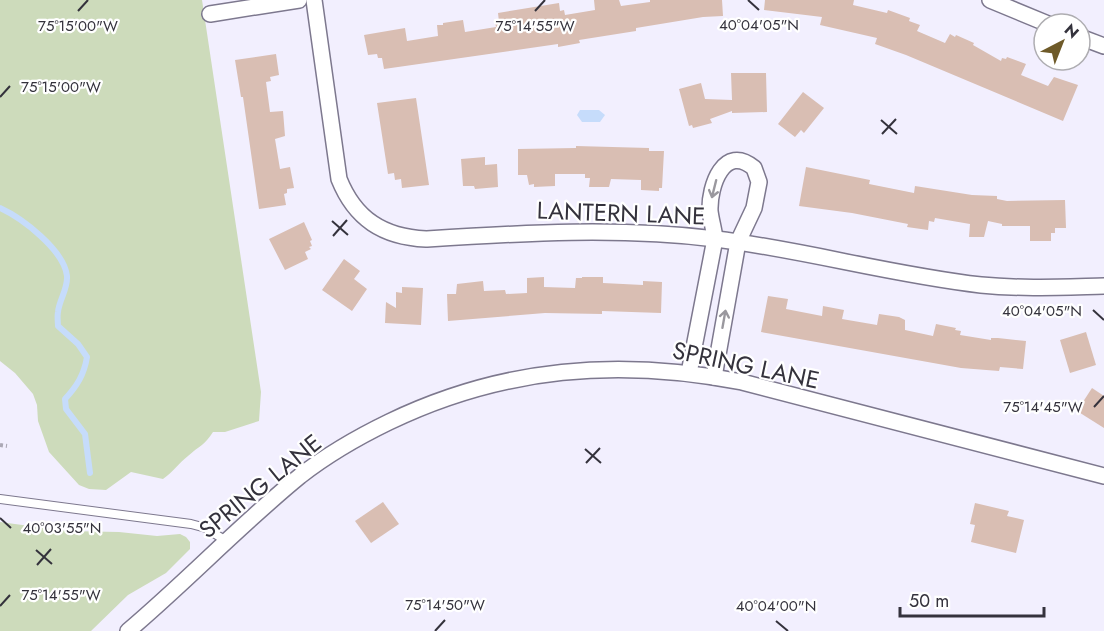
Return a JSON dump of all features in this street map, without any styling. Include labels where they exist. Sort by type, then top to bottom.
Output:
[{"type":"street","points":[[210,14],[299,0]]},
{"type":"street","name":"LANTERN LANE","points":[[314,0],[339,179],[345,193],[364,217],[392,234],[426,239],[577,231],[623,232],[738,242],[984,285],[1104,286]]},
{"type":"street","points":[[990,0],[1032,17]]},
{"type":"street","points":[[689,373],[715,239],[710,212],[711,199],[717,176],[724,166],[741,161],[754,168],[759,182],[754,208],[738,242],[714,377]]},
{"type":"street","name":"SPRING LANE","points":[[128,631],[301,475],[374,429],[435,402],[496,383],[570,371],[644,369],[689,373],[742,382],[1104,476]]},
{"type":"lane","points":[[0,499],[191,524],[206,528],[226,541]]},
{"type":"path","points":[[0,445],[7,446]]},
{"type":"green space","points":[[0,0],[202,0],[261,392],[259,421],[225,432],[213,432],[204,443],[163,479],[131,472],[106,490],[89,489],[79,485],[49,452],[38,421],[37,405],[33,394],[15,373],[0,361]]},
{"type":"green space","points":[[0,522],[67,531],[119,532],[157,536],[180,534],[190,542],[190,549],[166,573],[128,595],[91,631],[0,631]]},
{"type":"water","points":[[580,110],[599,110],[605,115],[600,122],[582,122],[577,115]]},
{"type":"building","points":[[594,0],[619,0],[621,6],[650,2],[650,0],[722,0],[723,16],[636,28],[636,31],[579,40],[580,43],[558,47],[558,44],[384,69],[382,58],[378,58],[377,54],[368,55],[364,35],[405,28],[407,41],[438,36],[437,25],[443,25],[443,23],[463,20],[465,32],[496,27],[495,22],[499,22],[498,13],[559,3],[560,11],[564,10],[565,15],[595,10]]},
{"type":"building","points":[[765,0],[854,0],[853,5],[887,13],[888,10],[910,18],[909,21],[920,25],[917,31],[945,43],[950,34],[955,37],[956,35],[974,43],[973,45],[1001,61],[1002,58],[1007,57],[1026,64],[1021,75],[1048,86],[1054,77],[1078,85],[1063,121],[875,44],[877,38],[820,25],[822,17],[764,10]]},
{"type":"building","points":[[276,54],[279,75],[270,77],[271,81],[266,82],[270,112],[283,111],[285,136],[275,139],[280,169],[290,167],[294,188],[287,189],[287,193],[284,194],[286,205],[259,209],[243,97],[241,97],[235,60]]},
{"type":"building","points":[[731,73],[766,73],[767,112],[732,113],[732,111],[710,119],[712,123],[693,128],[692,125],[689,126],[679,89],[701,83],[705,99],[732,100]]},
{"type":"building","points":[[803,92],[824,108],[804,133],[801,130],[795,137],[778,124]]},
{"type":"building","points":[[416,98],[429,185],[402,188],[401,179],[395,180],[394,173],[388,174],[377,103]]},
{"type":"building","points":[[576,146],[649,148],[649,151],[664,151],[662,188],[659,188],[659,191],[641,190],[641,180],[611,179],[609,187],[589,187],[590,178],[585,178],[585,174],[555,174],[555,186],[534,187],[534,184],[529,185],[527,175],[518,175],[518,149],[576,148]]},
{"type":"building","points":[[485,157],[485,165],[497,164],[498,187],[475,189],[474,186],[463,186],[461,159]]},
{"type":"building","points":[[806,167],[870,180],[869,184],[914,193],[915,186],[972,195],[997,196],[997,199],[1007,201],[1065,200],[1066,228],[1055,228],[1055,233],[1051,233],[1051,241],[1030,241],[1030,226],[1002,226],[1002,224],[988,221],[984,237],[969,237],[970,224],[935,218],[934,222],[929,221],[928,230],[852,213],[799,206]]},
{"type":"building","points":[[304,222],[312,240],[310,241],[312,246],[309,247],[311,249],[305,252],[308,259],[285,270],[269,239]]},
{"type":"building","points":[[344,259],[360,271],[354,279],[367,289],[352,311],[322,290]]},
{"type":"building","points":[[544,277],[544,287],[575,288],[576,278],[582,277],[603,277],[603,283],[643,285],[643,281],[662,282],[661,313],[602,311],[602,314],[545,313],[448,321],[447,294],[456,294],[457,284],[483,281],[484,291],[505,290],[506,294],[527,293],[527,278]]},
{"type":"building","points":[[402,287],[423,288],[421,325],[385,323],[386,302],[396,308],[396,292],[402,293]]},
{"type":"building","points":[[768,296],[788,299],[786,309],[822,316],[823,306],[844,310],[842,319],[877,325],[879,314],[899,317],[905,320],[905,330],[933,336],[936,324],[956,328],[955,330],[961,331],[960,335],[991,340],[991,338],[998,338],[1026,341],[1023,369],[1000,367],[999,371],[961,368],[761,332]]},
{"type":"building","points":[[1086,332],[1096,365],[1070,373],[1060,340]]},
{"type":"building","points":[[1092,388],[1104,396],[1104,428],[1077,411]]},
{"type":"building","points":[[383,502],[399,524],[371,543],[355,521]]},
{"type":"building","points":[[975,503],[1009,511],[1007,516],[1024,520],[1016,553],[971,542],[975,525],[970,524]]},
{"type":"waterway","points":[[0,208],[41,236],[64,266],[67,281],[59,308],[58,326],[78,344],[87,357],[79,380],[65,399],[66,409],[85,434],[90,473]]}]
